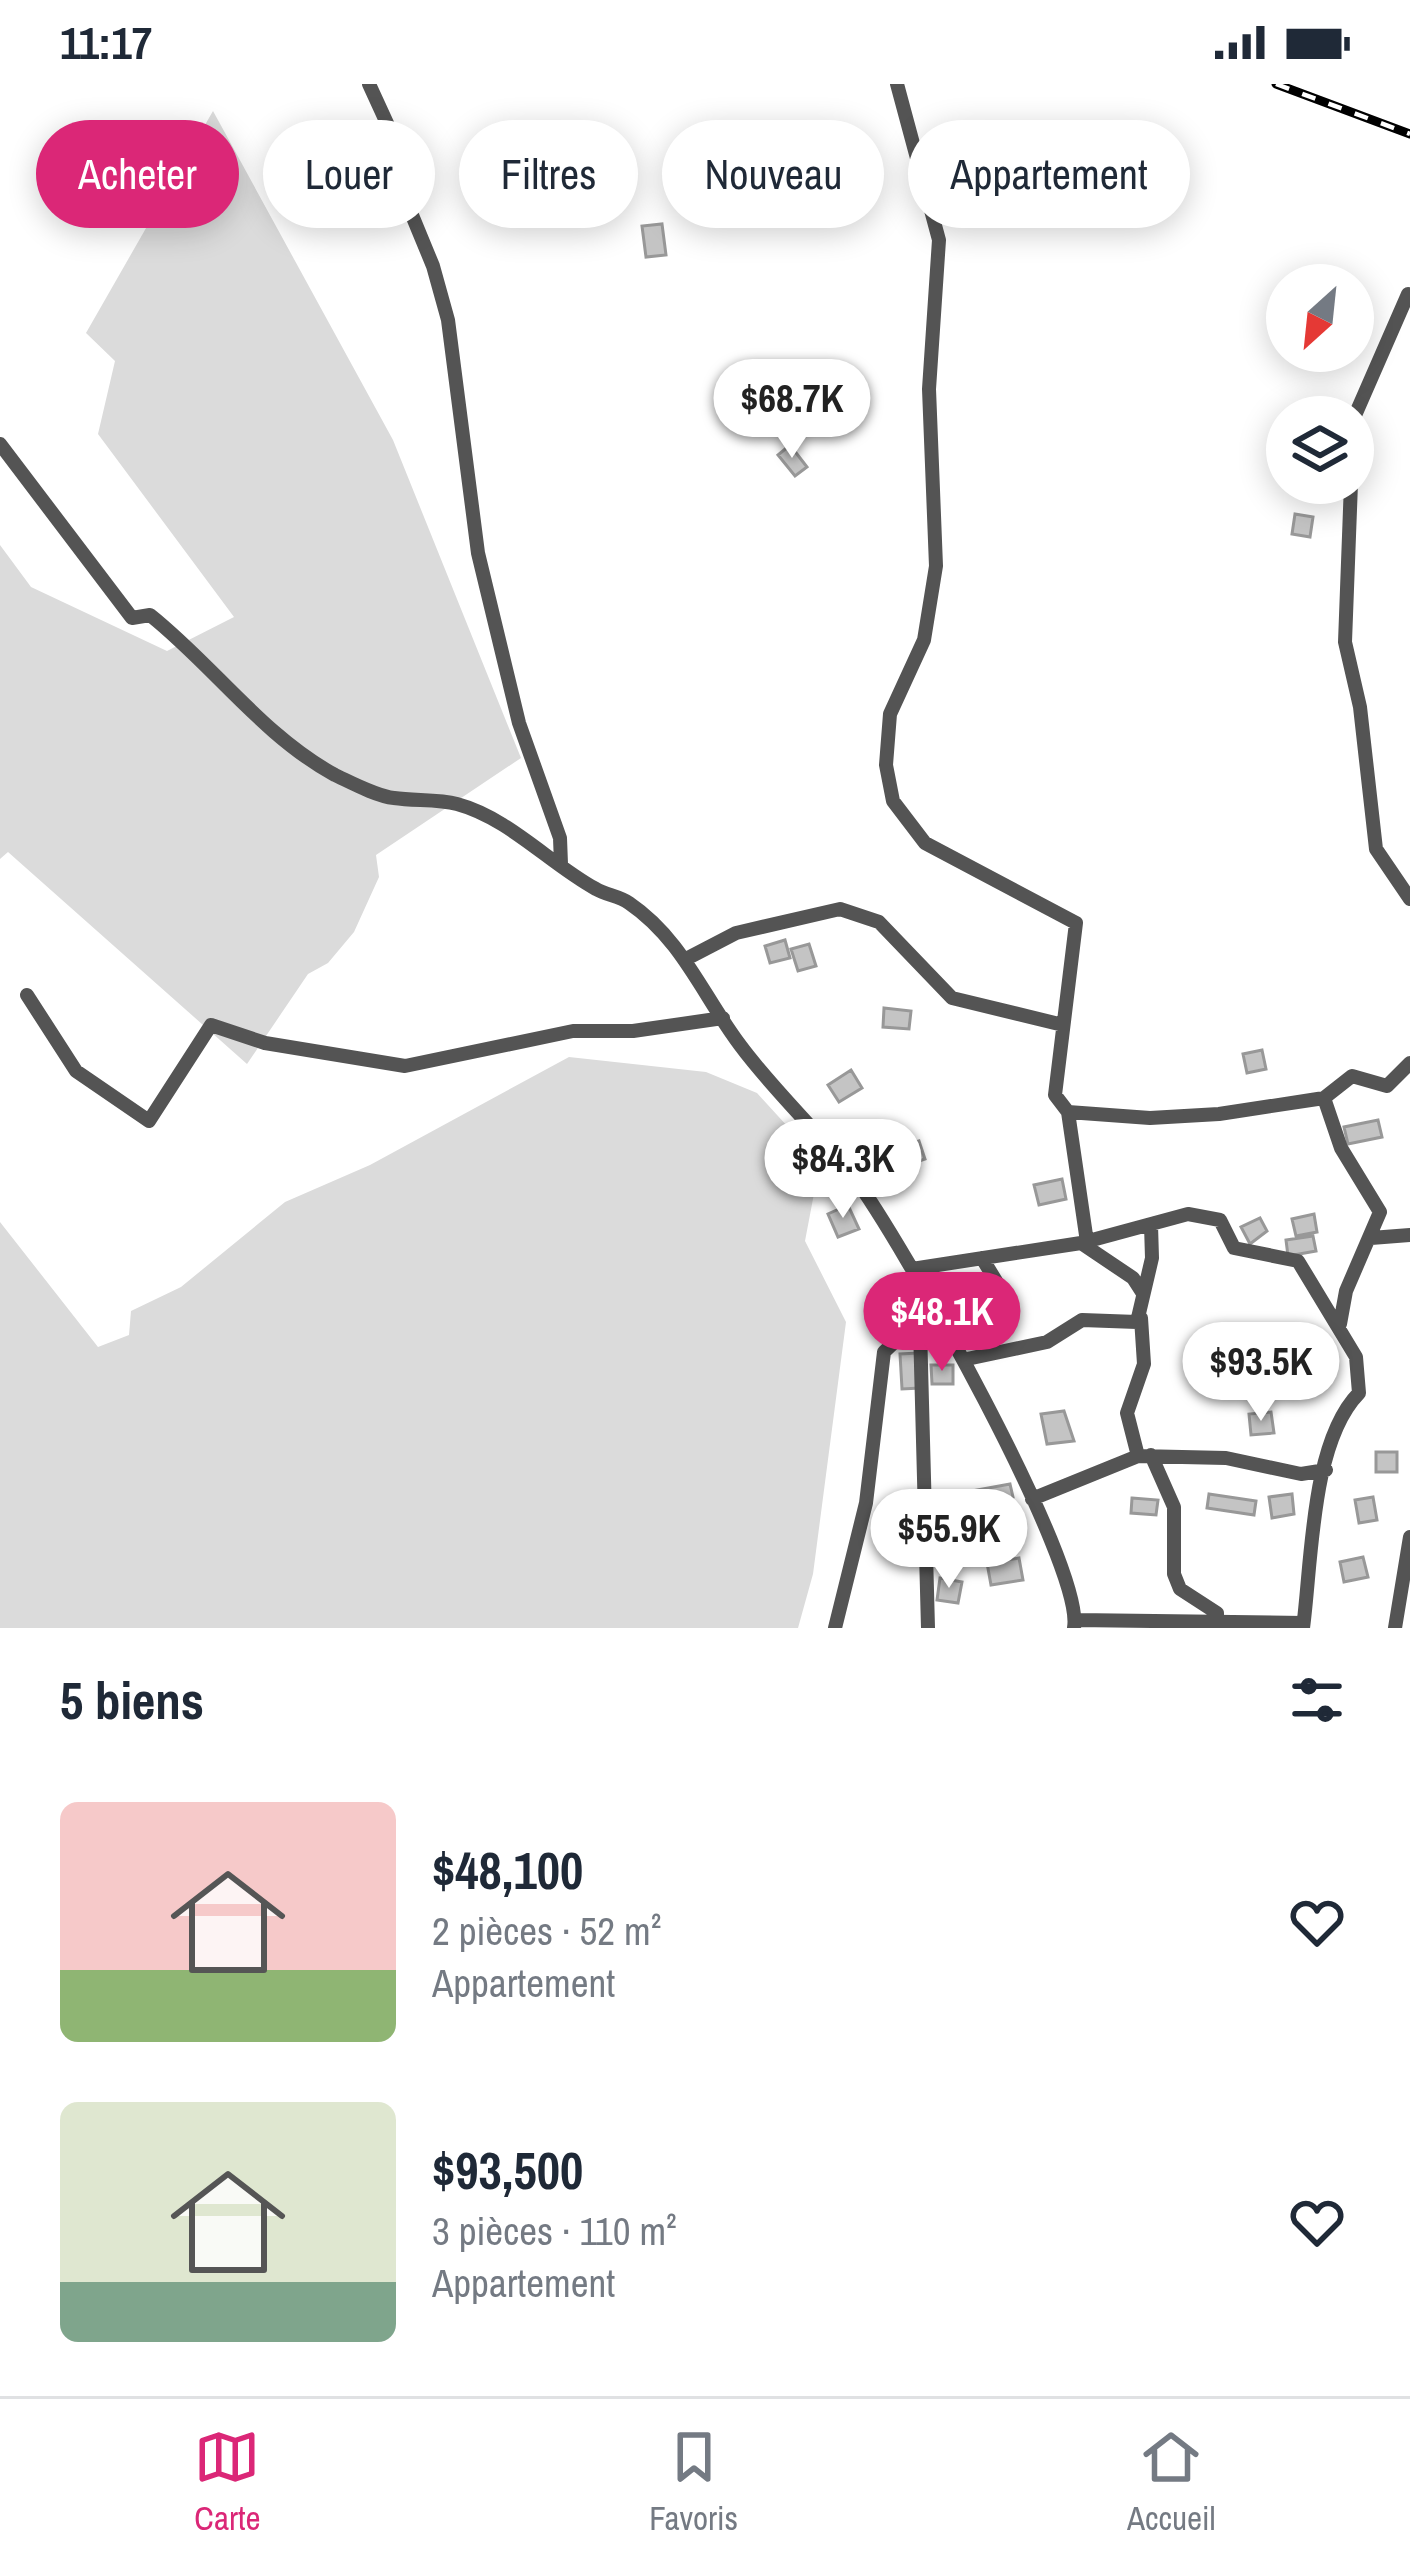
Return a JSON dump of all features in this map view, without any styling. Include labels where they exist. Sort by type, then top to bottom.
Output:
[{"type":"street","points":[[369,84],[391,132],[400,186],[433,266],[448,320],[478,553],[519,723],[560,838],[561,864]]},
{"type":"street","points":[[897,84],[938,237],[929,388],[936,566],[924,640],[890,714],[886,765],[893,801],[925,843],[1076,923],[1055,1095],[1068,1112],[1084,1242],[1132,1278],[1142,1292]]},
{"type":"street","points":[[1363,396],[1408,294]]},
{"type":"street","points":[[0,444],[132,618],[150,615],[302,752],[335,775],[389,798],[456,803],[597,890],[627,901],[686,959],[738,1043],[853,1176],[937,1318],[967,1359],[1032,1499],[1075,1624],[1303,1626],[1313,1529],[1326,1471],[1344,1407],[1359,1393],[1356,1357],[1340,1324],[1293,1258],[1237,1250],[1222,1223],[1188,1214],[1084,1242],[912,1269]]},
{"type":"street","points":[[1347,504],[1346,642],[1360,707],[1376,849],[1410,899]]},
{"type":"street","points":[[686,959],[736,934],[840,909],[879,922],[952,998],[1064,1025]]},
{"type":"street","points":[[27,995],[76,1071],[149,1121],[211,1025],[265,1043],[405,1066],[573,1031],[633,1030],[723,1018]]},
{"type":"street","points":[[1068,1112],[1219,1114],[1324,1098],[1352,1076],[1387,1086],[1410,1063]]},
{"type":"street","points":[[1324,1098],[1341,1148],[1380,1212],[1346,1291],[1340,1324]]},
{"type":"street","points":[[1151,1225],[1152,1258],[1142,1292],[1144,1364],[1127,1413],[1174,1507],[1174,1574],[1180,1589],[1210,1608],[1217,1624]]},
{"type":"street","points":[[1371,1238],[1410,1235]]},
{"type":"street","points":[[835,1628],[866,1503],[884,1352],[904,1333],[1000,1290],[982,1258]]},
{"type":"street","points":[[967,1359],[1047,1342],[1082,1320],[1141,1318]]},
{"type":"street","points":[[920,1328],[928,1628]]},
{"type":"street","points":[[1032,1499],[1145,1456],[1242,1460],[1300,1474],[1326,1471]]},
{"type":"street","points":[[1394,1628],[1410,1537]]},
{"type":"shaded area","points":[[239,159],[263,202],[263,228],[277,228],[393,440],[521,758],[376,855],[379,877],[354,932],[328,963],[308,974],[247,1064],[8,852],[0,859],[0,545],[31,587],[167,651],[234,617],[98,434],[115,361],[86,333],[146,228],[239,228]]},
{"type":"shaded area","points":[[569,1057],[706,1072],[757,1093],[820,1162],[805,1241],[846,1322],[813,1574],[798,1628],[0,1628],[0,1222],[98,1347],[129,1335],[131,1311],[181,1287],[285,1202],[370,1165]]},
{"type":"building","points":[[662,224],[666,255],[646,257],[642,226]]},
{"type":"building","points":[[790,445],[807,467],[795,476],[778,455]]},
{"type":"building","points":[[1295,514],[1313,517],[1310,537],[1292,534]]},
{"type":"building","points":[[785,940],[790,958],[770,963],[765,946]]},
{"type":"building","points":[[809,944],[816,966],[798,971],[791,949]]},
{"type":"building","points":[[884,1008],[911,1011],[909,1029],[883,1027]]},
{"type":"building","points":[[1262,1050],[1266,1069],[1247,1073],[1243,1054]]},
{"type":"building","points":[[851,1070],[862,1088],[839,1102],[828,1085]]},
{"type":"building","points":[[1378,1120],[1382,1137],[1348,1144],[1344,1127]]},
{"type":"building","points":[[919,1141],[925,1159],[901,1167],[895,1149]]},
{"type":"building","points":[[1062,1179],[1066,1199],[1039,1205],[1034,1185]]},
{"type":"building","points":[[848,1205],[859,1229],[838,1237],[828,1214]]},
{"type":"building","points":[[1314,1214],[1317,1232],[1296,1236],[1292,1219]]},
{"type":"building","points":[[1260,1218],[1267,1231],[1250,1244],[1241,1227]]},
{"type":"building","points":[[1313,1236],[1316,1251],[1288,1256],[1286,1240]]},
{"type":"building","points":[[918,1353],[920,1388],[902,1389],[900,1354]]},
{"type":"building","points":[[931,1365],[953,1365],[953,1384],[932,1384]]},
{"type":"building","points":[[1064,1411],[1074,1441],[1047,1444],[1041,1414]]},
{"type":"building","points":[[1271,1412],[1274,1433],[1251,1435],[1249,1414]]},
{"type":"building","points":[[1376,1452],[1397,1452],[1397,1472],[1376,1472]]},
{"type":"building","points":[[1010,1484],[1013,1497],[975,1504],[972,1491]]},
{"type":"building","points":[[1209,1494],[1256,1501],[1254,1515],[1207,1508]]},
{"type":"building","points":[[1292,1494],[1294,1514],[1272,1518],[1269,1497]]},
{"type":"building","points":[[1373,1497],[1377,1520],[1359,1523],[1355,1500]]},
{"type":"building","points":[[1132,1498],[1158,1500],[1156,1515],[1131,1513]]},
{"type":"building","points":[[996,1508],[1001,1530],[980,1535],[975,1514]]},
{"type":"building","points":[[1363,1557],[1368,1577],[1344,1582],[1340,1562]]},
{"type":"building","points":[[1019,1558],[1023,1580],[991,1585],[987,1563]]},
{"type":"building","points":[[940,1578],[962,1582],[958,1603],[937,1600]]},
{"type":"railway","points":[[1276,84],[1410,134]]}]
